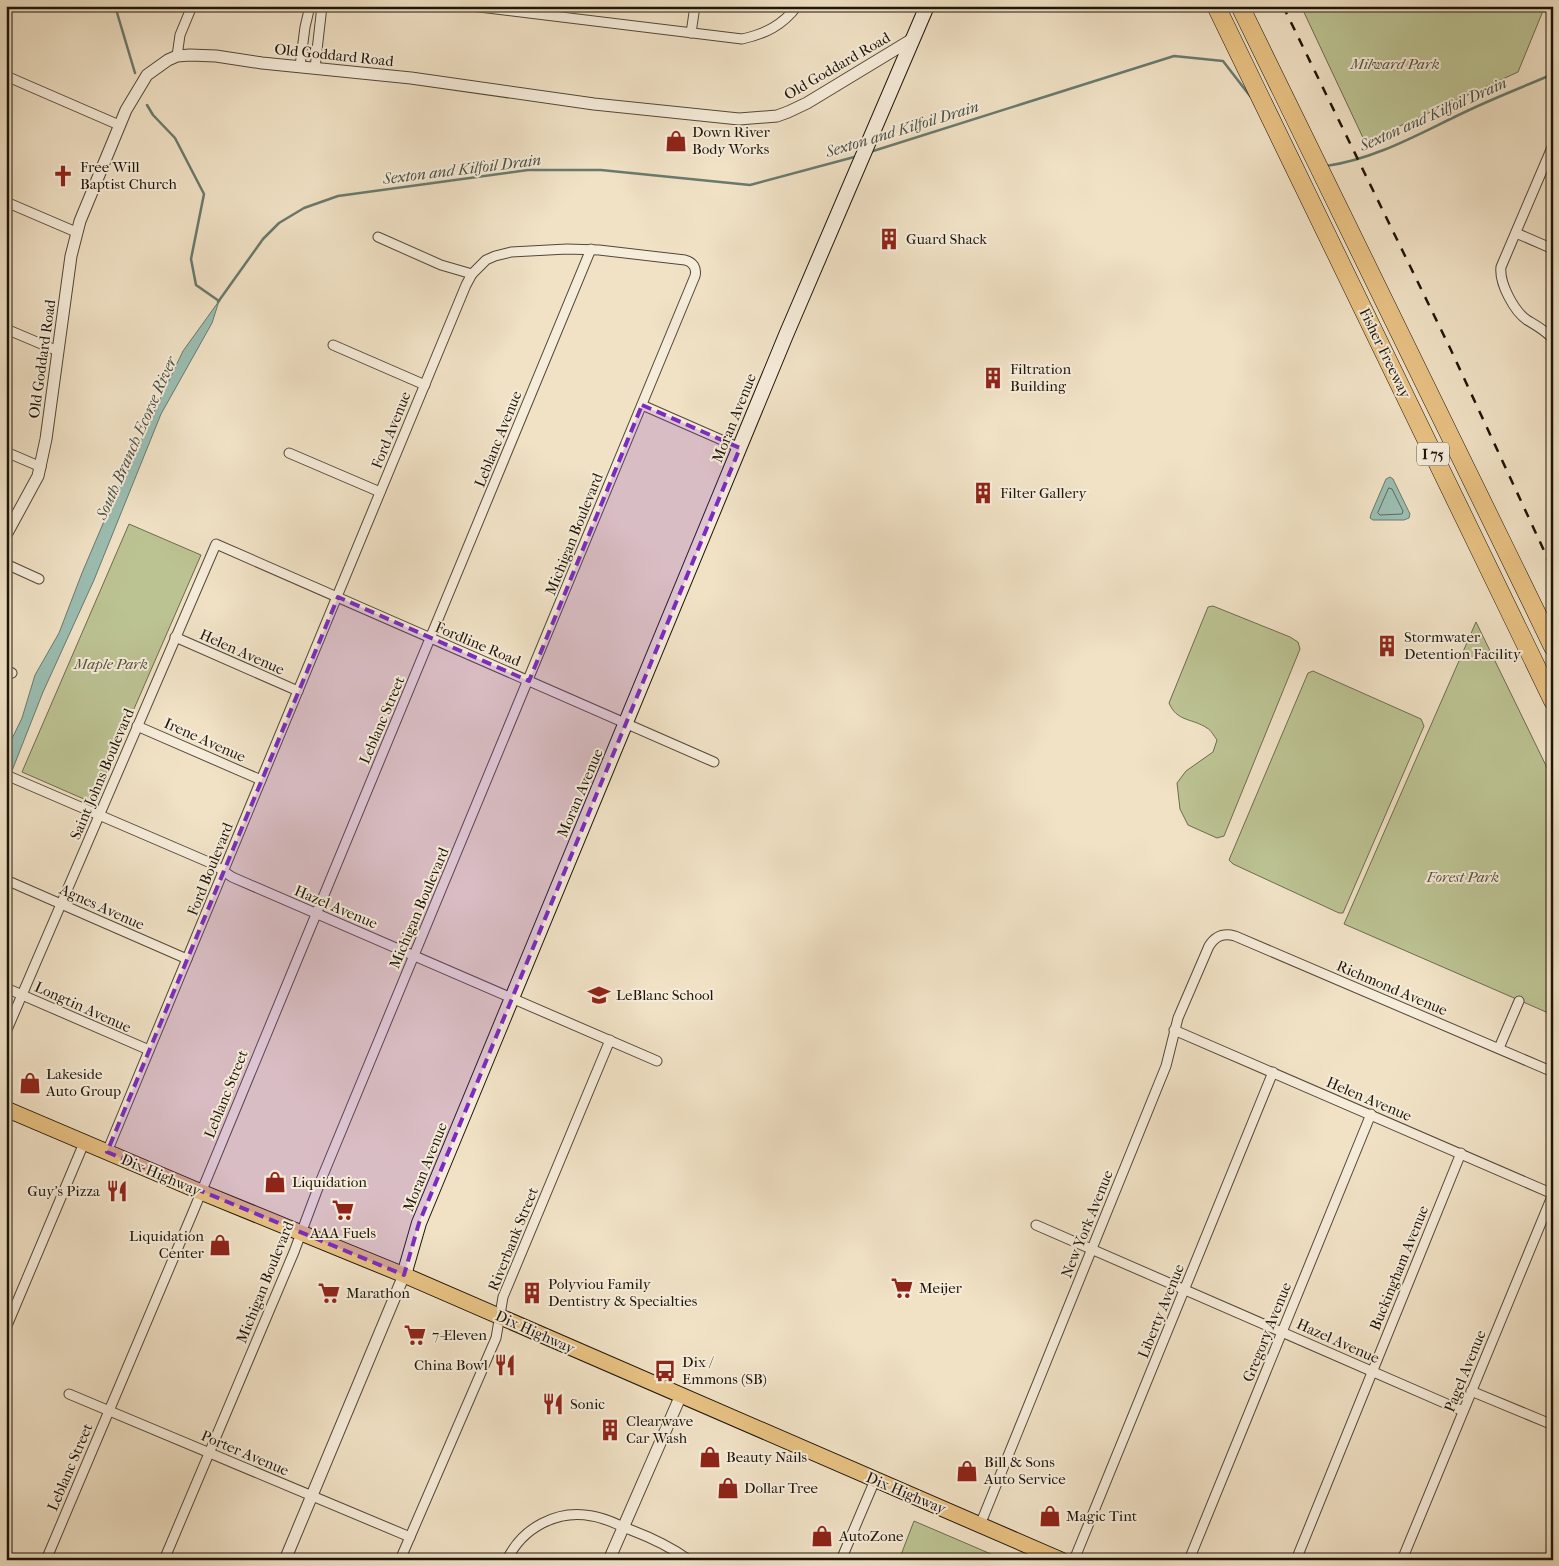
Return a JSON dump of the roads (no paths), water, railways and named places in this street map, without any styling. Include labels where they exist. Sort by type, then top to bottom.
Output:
[{"type":"highway","name":"Fisher Freeway","points":[[1216,6],[1553,701]]},
{"type":"highway","name":"Fisher Freeway","points":[[1244,14],[1330,195],[1553,647]]},
{"type":"main road","name":"Moran Avenue","points":[[404,1275],[419,1222],[855,170],[927,6]]},
{"type":"main road","name":"Dix Highway","points":[[6,1109],[201,1192],[404,1275],[1061,1560]]},
{"type":"street","points":[[177,56],[180,34],[192,6]]},
{"type":"street","points":[[300,66],[310,6]]},
{"type":"street","points":[[315,68],[322,6]]},
{"type":"street","points":[[471,6],[727,39],[742,39],[771,30],[798,6]]},
{"type":"street","points":[[691,33],[694,6]]},
{"type":"street","points":[[305,27],[319,28]]},
{"type":"street","name":"Old Goddard Road","points":[[6,535],[41,467],[71,256],[84,208],[134,94],[147,76],[165,62],[177,56],[216,56],[411,78],[594,104],[739,119],[777,116],[794,109],[911,40]]},
{"type":"street","points":[[6,76],[119,125]]},
{"type":"street","points":[[1553,145],[1501,268],[1501,280],[1513,305],[1527,320],[1543,328],[1553,339]]},
{"type":"street","points":[[6,202],[76,232]]},
{"type":"street","points":[[1516,233],[1553,249]]},
{"type":"street","points":[[378,238],[441,265],[472,274],[486,260],[504,253],[567,249],[591,250]]},
{"type":"street","name":"Michigan Boulevard","points":[[164,1560],[294,1252],[300,1232],[695,276],[692,262],[685,260],[591,250]]},
{"type":"street","name":"Leblanc Avenue","points":[[431,638],[591,250]]},
{"type":"street","name":"Ford Avenue","points":[[338,597],[472,274]]},
{"type":"street","points":[[6,329],[58,351]]},
{"type":"street","points":[[334,345],[425,385]]},
{"type":"street","points":[[642,405],[740,448]]},
{"type":"street","points":[[6,452],[41,467]]},
{"type":"street","points":[[290,453],[380,492]]},
{"type":"street","name":"Saint Johns Boulevard","points":[[6,1032],[216,544],[232,550]]},
{"type":"street","name":"Fordline Road","points":[[232,550],[714,762]]},
{"type":"street","points":[[6,564],[39,579]]},
{"type":"street","name":"Ford Boulevard","points":[[107,1152],[338,597]]},
{"type":"street","name":"Helen Avenue","points":[[175,637],[298,691]]},
{"type":"street","name":"Leblanc Street","points":[[46,1560],[431,638]]},
{"type":"street","name":"Irene Avenue","points":[[137,726],[261,780]]},
{"type":"street","name":"Hazel Avenue","points":[[8,775],[213,864],[231,877],[657,1061]]},
{"type":"street","name":"Agnes Avenue","points":[[6,880],[187,959]]},
{"type":"street","name":"Richmond Avenue","points":[[1220,936],[1228,934],[1236,936],[1553,1072]]},
{"type":"street","name":"New York Avenue","points":[[980,1525],[1166,1066],[1174,1030],[1210,946],[1214,939],[1220,936]]},
{"type":"street","name":"Longtin Avenue","points":[[6,988],[149,1050]]},
{"type":"street","points":[[1499,1048],[1519,1001]]},
{"type":"street","name":"Helen Avenue","points":[[1174,1030],[1553,1194]]},
{"type":"street","name":"Riverbank Street","points":[[400,1560],[496,1338],[503,1297],[610,1040]]},
{"type":"street","name":"Liberty Avenue","points":[[1074,1560],[1273,1072]]},
{"type":"street","name":"Gregory Avenue","points":[[1190,1560],[1371,1114]]},
{"type":"street","points":[[6,1328],[84,1142]]},
{"type":"street","name":"Buckingham Avenue","points":[[1296,1560],[1461,1153]]},
{"type":"street","name":"Pagel Avenue","points":[[1402,1560],[1553,1194]]},
{"type":"street","name":"Hazel Avenue","points":[[1036,1225],[1463,1411]]},
{"type":"street","name":"Moran Avenue","points":[[285,1560],[404,1275]]},
{"type":"street","points":[[1471,1391],[1553,1425]]},
{"type":"street","name":"Porter Avenue","points":[[69,1394],[410,1537]]},
{"type":"street","points":[[609,1560],[680,1395]]},
{"type":"street","points":[[841,1560],[875,1480]]},
{"type":"street","points":[[506,1560],[515,1546],[528,1533],[556,1517],[573,1514],[593,1516],[623,1527],[668,1546],[689,1560]]},
{"type":"water","points":[[219,301],[212,323],[161,414],[94,580],[43,692],[6,786],[6,751],[22,718],[35,675],[59,633],[125,472],[183,351]]},
{"type":"water","points":[[1390,477],[1393,479],[1410,514],[1409,518],[1404,520],[1373,520],[1370,518],[1371,514],[1386,479]]},
{"type":"waterway","name":"South Branch Ecorse River","points":[[115,6],[135,73]]},
{"type":"waterway","name":"Sexton and Kilfoil Drain","points":[[870,152],[1174,56],[1223,61],[1250,96]]},
{"type":"waterway","name":"Sexton and Kilfoil Drain","points":[[1326,166],[1344,163],[1380,151],[1553,74]]},
{"type":"waterway","name":"South Branch Ecorse River","points":[[147,105],[153,115],[175,138],[204,194],[191,259],[196,285],[219,301]]},
{"type":"waterway","name":"Sexton and Kilfoil Drain","points":[[218,302],[263,239],[279,223],[304,208],[338,196],[528,170],[601,170],[750,185],[858,156]]},
{"type":"railway","points":[[1283,6],[1450,348],[1553,570]]},
{"type":"place","name":"Down River Body Works","points":[[676,141]]},
{"type":"place","name":"Free Will Baptist Church","points":[[63,176]]},
{"type":"place","name":"Guard Shack","points":[[889,239]]},
{"type":"place","name":"Filtration Building","points":[[993,378]]},
{"type":"place","name":"Filter Gallery","points":[[983,493]]},
{"type":"place","name":"Stormwater Detention Facility","points":[[1387,646]]},
{"type":"place","name":"LeBlanc School","points":[[599,995]]},
{"type":"place","name":"Lakeside Auto Group","points":[[30,1083]]},
{"type":"place","name":"Liquidation","points":[[275,1182]]},
{"type":"place","name":"Guy's Pizza","points":[[117,1191]]},
{"type":"place","name":"AAA Fuels","points":[[343,1210]]},
{"type":"place","name":"Liquidation Center","points":[[220,1245]]},
{"type":"place","name":"Meijer","points":[[902,1288]]},
{"type":"place","name":"Marathon","points":[[329,1293]]},
{"type":"place","name":"Polyviou Family Dentistry & Specialties","points":[[532,1293]]},
{"type":"place","name":"7-Eleven","points":[[415,1335]]},
{"type":"place","name":"China Bowl","points":[[505,1365]]},
{"type":"place","name":"Dix / Emmons (SB)","points":[[665,1371]]},
{"type":"place","name":"Sonic","points":[[553,1404]]},
{"type":"place","name":"Clearwave Car Wash","points":[[610,1430]]},
{"type":"place","name":"Beauty Nails","points":[[710,1457]]},
{"type":"place","name":"Bill & Sons Auto Service","points":[[967,1471]]},
{"type":"place","name":"Dollar Tree","points":[[728,1488]]},
{"type":"place","name":"Magic Tint","points":[[1050,1516]]},
{"type":"place","name":"AutoZone","points":[[822,1536]]},
{"type":"park label","name":"Milward Park","points":[[1395,64]]},
{"type":"park label","name":"Maple Park","points":[[111,664]]},
{"type":"park label","name":"Forest Park","points":[[1463,877]]}]
